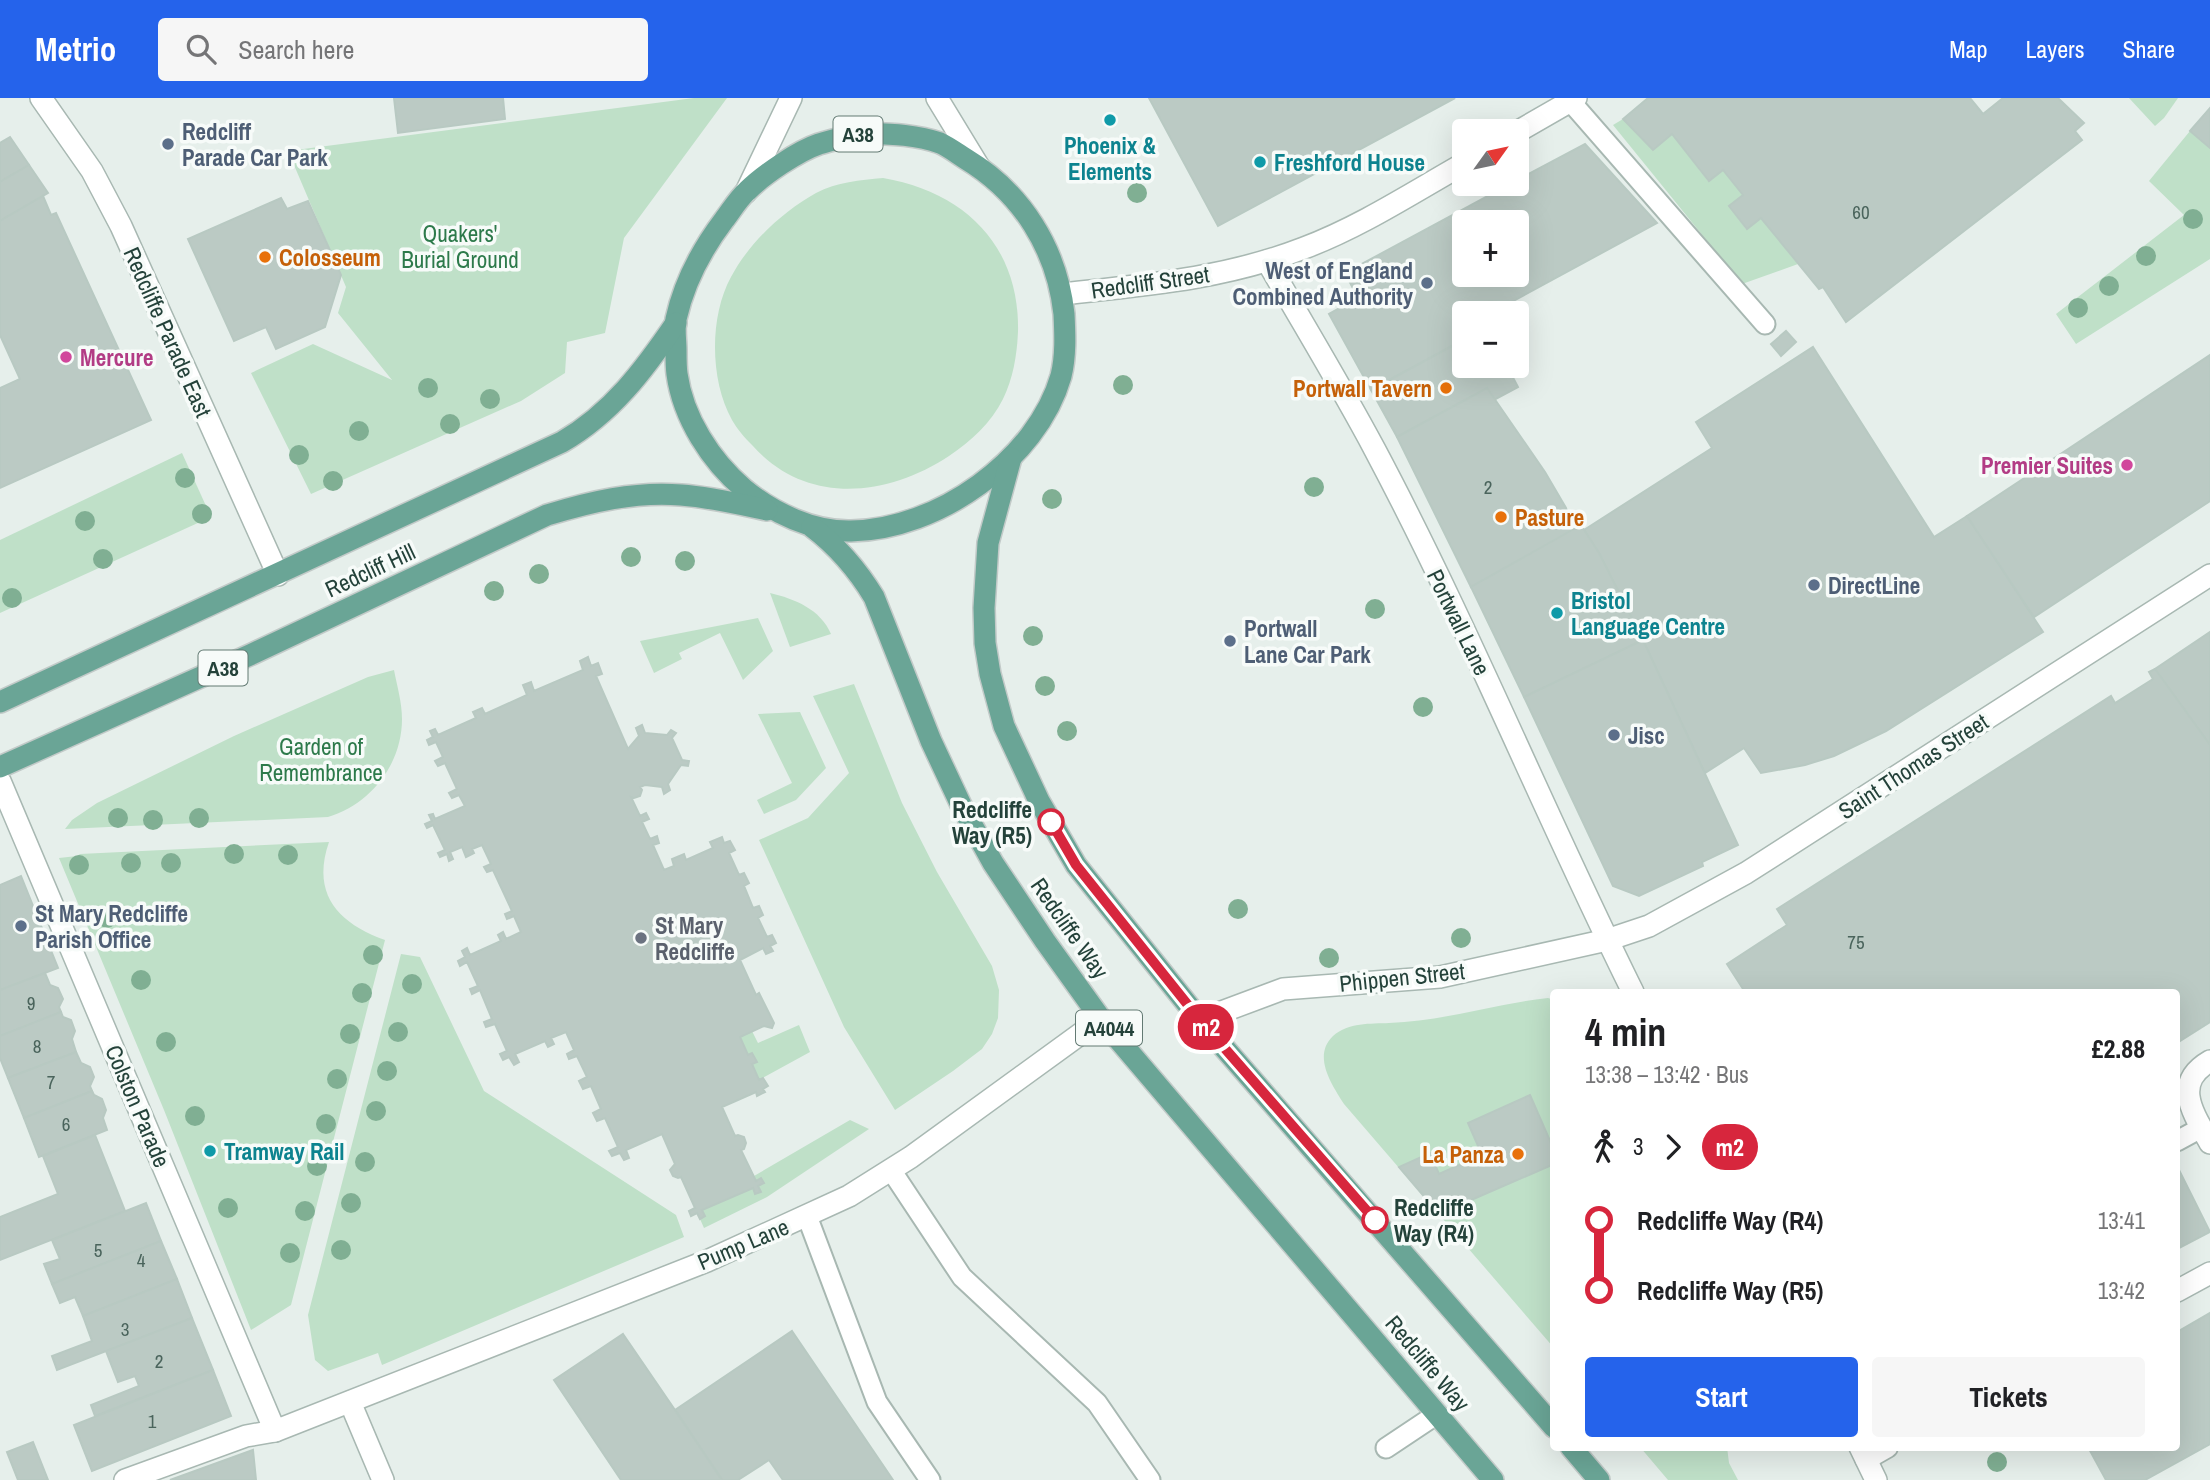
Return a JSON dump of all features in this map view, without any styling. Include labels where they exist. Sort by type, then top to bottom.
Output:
[{"type":"main road","name":"A38","points":[[860,134],[905,135],[941,144],[979,167],[1008,191],[1033,222],[1051,256],[1062,294],[1066,336],[1061,375],[1042,418],[1012,456],[978,486],[939,510],[885,528],[848,531],[808,524],[779,513],[743,488],[713,457],[690,419],[677,375],[676,323],[684,291],[710,239],[746,192],[775,169],[816,145],[860,134]]},
{"type":"main road","name":"Redcliff Hill","points":[[0,702],[562,442],[583,430],[631,385],[676,323]]},
{"type":"main road","name":"Redcliffe Way","points":[[1012,456],[988,543],[985,643],[1004,726],[1039,801],[1076,865],[1200,1020],[1550,1422]]},
{"type":"main road","name":"Redcliff Hill","points":[[0,767],[252,654],[547,515],[635,495],[681,495],[779,513]]},
{"type":"main road","name":"Redcliffe Way","points":[[808,524],[828,539],[846,558],[862,576],[874,597],[931,741],[961,805],[993,863],[1045,942],[1101,1019],[1493,1480]]},
{"type":"main road","points":[[1574,1451],[1599,1480]]},
{"type":"street","name":"Redcliffe Parade East","points":[[41,98],[92,171],[121,226],[278,575]]},
{"type":"street","points":[[746,192],[791,98]]},
{"type":"street","points":[[937,98],[979,167]]},
{"type":"street","points":[[1530,125],[1574,100]]},
{"type":"street","name":"Redcliff Street","points":[[1062,294],[1191,280],[1267,261],[1331,237],[1452,170]]},
{"type":"street","name":"Portwall Lane","points":[[1267,261],[1387,473],[1469,640],[1632,989]]},
{"type":"street","name":"Saint Thomas Street","points":[[1607,940],[1649,926],[1746,873],[2210,575]]},
{"type":"street","name":"Colston Parade","points":[[0,781],[275,1431]]},
{"type":"street","name":"Phippen Street","points":[[1200,1020],[1283,989],[1440,977],[1607,940]]},
{"type":"street","name":"Pump Lane","points":[[125,1480],[246,1436],[275,1431],[350,1402],[707,1261],[807,1216],[849,1196],[891,1170],[1101,1019]]},
{"type":"street","points":[[2206,1135],[2191,1107],[2188,1094],[2190,1080],[2199,1067],[2210,1060]]},
{"type":"street","points":[[2180,1289],[2210,1273]]},
{"type":"street","points":[[350,1402],[383,1480]]},
{"type":"street","points":[[1863,1453],[1876,1480]]},
{"type":"lane","points":[[1574,100],[1765,324]]},
{"type":"lane","points":[[2180,1140],[2206,1135]]},
{"type":"lane","points":[[891,1170],[962,1277],[1097,1403],[1150,1480]]},
{"type":"lane","points":[[807,1216],[877,1402],[930,1480]]},
{"type":"lane","points":[[1386,1448],[1437,1414]]},
{"type":"green space","name":"Quakers' Burial Ground","points":[[694,98],[727,98],[624,238],[605,333],[567,342],[565,373],[521,401],[311,494],[251,373],[313,344],[392,380],[338,313],[346,287],[288,151]]},
{"type":"green space","points":[[2129,98],[2178,98],[2155,126]]},
{"type":"green space","points":[[1623,119],[1653,150],[1672,134],[1708,181],[1723,170],[1743,195],[1729,206],[1746,229],[1761,218],[1798,264],[1742,284],[1613,125]]},
{"type":"green space","points":[[2190,131],[2210,148],[2210,259],[2076,344],[2056,314],[2184,215],[2149,181]]},
{"type":"green space","points":[[883,178],[912,185],[939,196],[962,210],[982,228],[998,249],[1009,274],[1016,301],[1018,332],[1014,367],[1006,391],[993,416],[973,438],[949,456],[925,470],[874,487],[848,489],[822,486],[797,478],[773,465],[732,420],[719,387],[716,368],[719,311],[724,293],[738,264],[757,240],[779,219],[824,189],[849,182]]},
{"type":"green space","points":[[182,453],[211,517],[0,613],[0,540]]},
{"type":"green space","points":[[770,593],[806,606],[820,618],[831,634],[790,647]]},
{"type":"green space","points":[[758,618],[773,651],[743,680],[720,633],[679,653],[682,659],[654,673],[640,641]]},
{"type":"green space","name":"Garden of Remembrance","points":[[394,670],[402,719],[401,736],[396,751],[381,780],[358,803],[344,811],[328,817],[65,829],[72,820],[97,803],[234,736],[368,677]]},
{"type":"green space","points":[[854,684],[902,803],[937,872],[992,966],[999,990],[998,1018],[982,1049],[895,1110],[844,1027],[759,840],[808,818],[849,773],[813,696]]},
{"type":"green space","points":[[800,712],[826,768],[796,800],[764,814],[757,800],[792,783],[758,714]]},
{"type":"green space","points":[[329,842],[324,860],[324,877],[326,891],[333,904],[354,925],[385,940],[291,1305],[251,1330],[164,1110],[59,858],[80,854]]},
{"type":"green space","points":[[401,954],[420,957],[484,1091],[676,1215],[684,1237],[382,1365],[378,1353],[328,1371],[315,1360],[308,1315]]},
{"type":"green space","points":[[1550,999],[1550,1343],[1344,1104],[1330,1079],[1324,1061],[1327,1044],[1333,1036],[1346,1028],[1410,1022]]},
{"type":"green space","points":[[799,1025],[810,1052],[759,1080],[740,1037],[752,1031],[758,1043]]},
{"type":"green space","points":[[850,1120],[869,1129],[767,1197],[704,1228],[700,1219],[705,1216],[702,1210],[764,1183],[761,1178],[756,1181],[754,1176]]},
{"type":"green space","points":[[1643,1451],[1728,1451],[1729,1463],[1738,1480],[1668,1480]]},
{"type":"building","points":[[394,98],[503,98],[505,119],[398,133]]},
{"type":"building","name":"Freshford House","points":[[1149,98],[1455,98],[1218,226]]},
{"type":"building","points":[[1648,98],[1970,98],[1983,114],[2003,98],[2058,98],[2084,123],[2075,131],[2082,140],[1846,322],[1823,287],[1819,289],[1761,218],[1747,229],[1729,206],[1743,195],[1723,170],[1709,181],[1672,134],[1653,150],[1623,119]]},
{"type":"building","points":[[2210,108],[2210,148],[2190,131]]},
{"type":"building","points":[[10,137],[29,165],[0,182],[0,143]]},
{"type":"building","points":[[1585,144],[1657,223],[1513,301],[1452,301],[1452,346],[1371,390],[1329,314],[1358,298],[1345,273],[1452,215],[1452,287],[1529,287],[1529,210],[1462,210],[1488,196],[1530,196],[1530,173]]},
{"type":"building","points":[[29,165],[48,193],[0,221],[0,182]]},
{"type":"building","name":"Mercure","points":[[43,196],[51,215],[56,213],[151,420],[0,488],[0,388],[20,379],[0,335],[0,221]]},
{"type":"building","name":"Colosseum","points":[[281,198],[287,209],[308,201],[341,275],[325,327],[276,349],[266,327],[234,341],[188,239]]},
{"type":"building","points":[[1786,331],[1796,342],[1781,356],[1771,344]]},
{"type":"building","name":"Portwall Tavern","points":[[1452,346],[1452,378],[1513,378],[1518,387],[1494,400],[1487,388],[1397,437],[1371,390]]},
{"type":"building","name":"DirectLine","points":[[1813,347],[1934,537],[1967,516],[2043,632],[1886,731],[1834,756],[1805,765],[1761,773],[1744,748],[1705,773],[1643,640],[1599,553],[1584,530],[1712,448],[1696,422]]},
{"type":"building","name":"Premier Suites","points":[[2210,355],[2210,501],[2034,617],[1967,516]]},
{"type":"building","points":[[1487,388],[1545,472],[1566,508],[1573,531],[1471,587],[1397,437]]},
{"type":"building","name":"Bristol Language Centre","points":[[1581,525],[1599,553],[1643,640],[1524,697],[1471,587]]},
{"type":"building","points":[[2210,632],[2210,745],[2155,669]]},
{"type":"building","name":"Jisc","points":[[1643,640],[1738,845],[1702,862],[1703,866],[1639,896],[1613,886],[1524,697]]},
{"type":"building","name":"St Mary Redcliffe","points":[[588,657],[591,666],[598,663],[602,674],[596,676],[628,749],[639,736],[636,728],[642,725],[645,733],[667,735],[671,730],[676,733],[672,738],[682,760],[689,761],[688,766],[681,765],[668,784],[670,790],[664,794],[662,787],[645,785],[640,787],[640,796],[631,797],[640,816],[646,813],[649,819],[642,822],[650,839],[657,836],[659,843],[653,845],[664,870],[674,866],[672,859],[684,854],[686,860],[713,848],[710,842],[722,837],[724,843],[730,841],[735,850],[729,853],[739,875],[744,873],[749,883],[744,886],[753,908],[759,906],[763,915],[758,918],[767,937],[772,935],[776,943],[770,946],[773,951],[766,954],[763,948],[740,960],[756,995],[759,993],[774,1023],[772,1028],[764,1026],[740,1037],[748,1055],[752,1053],[757,1062],[752,1064],[759,1080],[763,1078],[768,1086],[763,1089],[765,1092],[757,1096],[756,1092],[722,1107],[735,1136],[744,1137],[746,1143],[741,1150],[756,1181],[761,1178],[764,1183],[758,1186],[761,1192],[755,1194],[753,1188],[702,1210],[705,1216],[700,1219],[697,1213],[691,1216],[689,1211],[695,1208],[681,1177],[673,1176],[670,1170],[675,1164],[662,1134],[626,1150],[629,1158],[624,1160],[620,1153],[612,1156],[609,1151],[618,1147],[605,1118],[597,1121],[593,1113],[601,1109],[591,1086],[583,1089],[579,1081],[587,1077],[577,1056],[569,1059],[567,1054],[574,1050],[566,1032],[551,1038],[554,1044],[548,1047],[545,1041],[515,1054],[519,1062],[514,1065],[509,1057],[503,1060],[500,1054],[507,1051],[495,1024],[486,1027],[484,1022],[492,1019],[480,990],[472,994],[470,989],[478,986],[467,962],[460,966],[458,961],[465,957],[462,951],[467,948],[470,955],[501,941],[498,935],[503,932],[506,939],[521,932],[514,916],[507,919],[505,914],[512,911],[493,870],[487,872],[484,867],[491,864],[482,845],[472,849],[474,853],[466,857],[462,847],[450,852],[453,859],[449,861],[447,854],[440,857],[438,853],[445,850],[433,825],[427,828],[425,824],[432,821],[429,815],[433,814],[435,819],[465,806],[459,795],[452,798],[449,793],[457,789],[445,763],[438,766],[435,761],[443,757],[436,742],[429,745],[427,740],[433,737],[430,731],[435,729],[438,735],[476,718],[473,712],[482,708],[485,714],[527,695],[523,685],[531,682],[534,691],[583,670],[580,661]]},
{"type":"building","points":[[2155,669],[2210,745],[2210,1022],[2180,1041],[2180,989],[1743,989],[1727,964],[1787,925],[1777,909],[2111,696],[2115,703],[2153,679],[2149,672]]},
{"type":"building","name":"St Mary Redcliffe Parish Office","points":[[21,876],[58,968],[0,990],[0,885]]},
{"type":"building","points":[[45,973],[50,985],[58,988],[63,999],[59,1007],[61,1012],[0,1036],[0,990]]},
{"type":"building","points":[[61,1012],[63,1017],[71,1020],[75,1031],[72,1039],[76,1052],[8,1078],[0,1058],[0,1036]]},
{"type":"building","points":[[76,1052],[81,1063],[90,1067],[94,1077],[90,1086],[92,1091],[24,1118],[8,1078]]},
{"type":"building","points":[[92,1091],[102,1099],[106,1110],[103,1118],[107,1130],[39,1157],[24,1118]]},
{"type":"building","name":"La Panza","points":[[1530,1095],[1550,1141],[1550,1166],[1439,1214],[1399,1167],[1430,1153],[1439,1174],[1482,1155],[1468,1123]]},
{"type":"building","points":[[95,1135],[125,1211],[0,1260],[0,1217],[58,1194],[43,1156]]},
{"type":"building","points":[[2180,1172],[2210,1232],[2180,1247]]},
{"type":"building","points":[[146,1203],[161,1241],[52,1284],[44,1264],[60,1259],[52,1240]]},
{"type":"building","points":[[161,1241],[177,1279],[83,1316],[75,1297],[60,1303],[52,1284]]},
{"type":"building","points":[[177,1279],[192,1318],[57,1370],[52,1356],[92,1341],[83,1316]]},
{"type":"building","points":[[2210,1313],[2210,1444],[2145,1480],[2106,1480],[2090,1451],[2180,1451],[2180,1330]]},
{"type":"building","points":[[192,1318],[213,1370],[95,1416],[91,1405],[139,1386],[135,1376],[118,1382],[106,1351]]},
{"type":"building","points":[[792,1331],[893,1480],[783,1480],[769,1460],[738,1480],[722,1480],[675,1410]]},
{"type":"building","points":[[623,1334],[722,1480],[621,1480],[554,1380]]},
{"type":"building","points":[[213,1370],[231,1416],[92,1471],[74,1425]]},
{"type":"building","points":[[33,1442],[48,1480],[18,1480],[7,1452]]},
{"type":"building","points":[[253,1450],[256,1480],[170,1480]]},
{"type":"bus line","name":"m2","points":[[1051,822],[1076,865],[1200,1020],[1375,1220]]},
{"type":"place","name":"Phoenix & Elements","points":[[1110,120]]},
{"type":"place","name":"Redcliff Parade Car Park","points":[[168,144]]},
{"type":"place","name":"Freshford House","points":[[1260,162]]},
{"type":"place","name":"Colosseum","points":[[265,257]]},
{"type":"place","name":"West of England Combined Authority","points":[[1427,283]]},
{"type":"place","name":"Mercure","points":[[66,357]]},
{"type":"place","name":"Portwall Tavern","points":[[1446,388]]},
{"type":"place","name":"Premier Suites","points":[[2127,465]]},
{"type":"place","name":"Pasture","points":[[1501,517]]},
{"type":"place","name":"DirectLine","points":[[1814,585]]},
{"type":"place","name":"Bristol Language Centre","points":[[1557,613]]},
{"type":"place","name":"Portwall Lane Car Park","points":[[1230,641]]},
{"type":"place","name":"Jisc","points":[[1614,735]]},
{"type":"place","name":"Redcliffe Way (R5)","points":[[1051,822]]},
{"type":"place","name":"St Mary Redcliffe Parish Office","points":[[21,926]]},
{"type":"place","name":"St Mary Redcliffe","points":[[641,938]]},
{"type":"place","name":"Tramway Rail","points":[[210,1151]]},
{"type":"place","name":"La Panza","points":[[1518,1154]]},
{"type":"place","name":"Redcliffe Way (R4)","points":[[1375,1220]]}]
